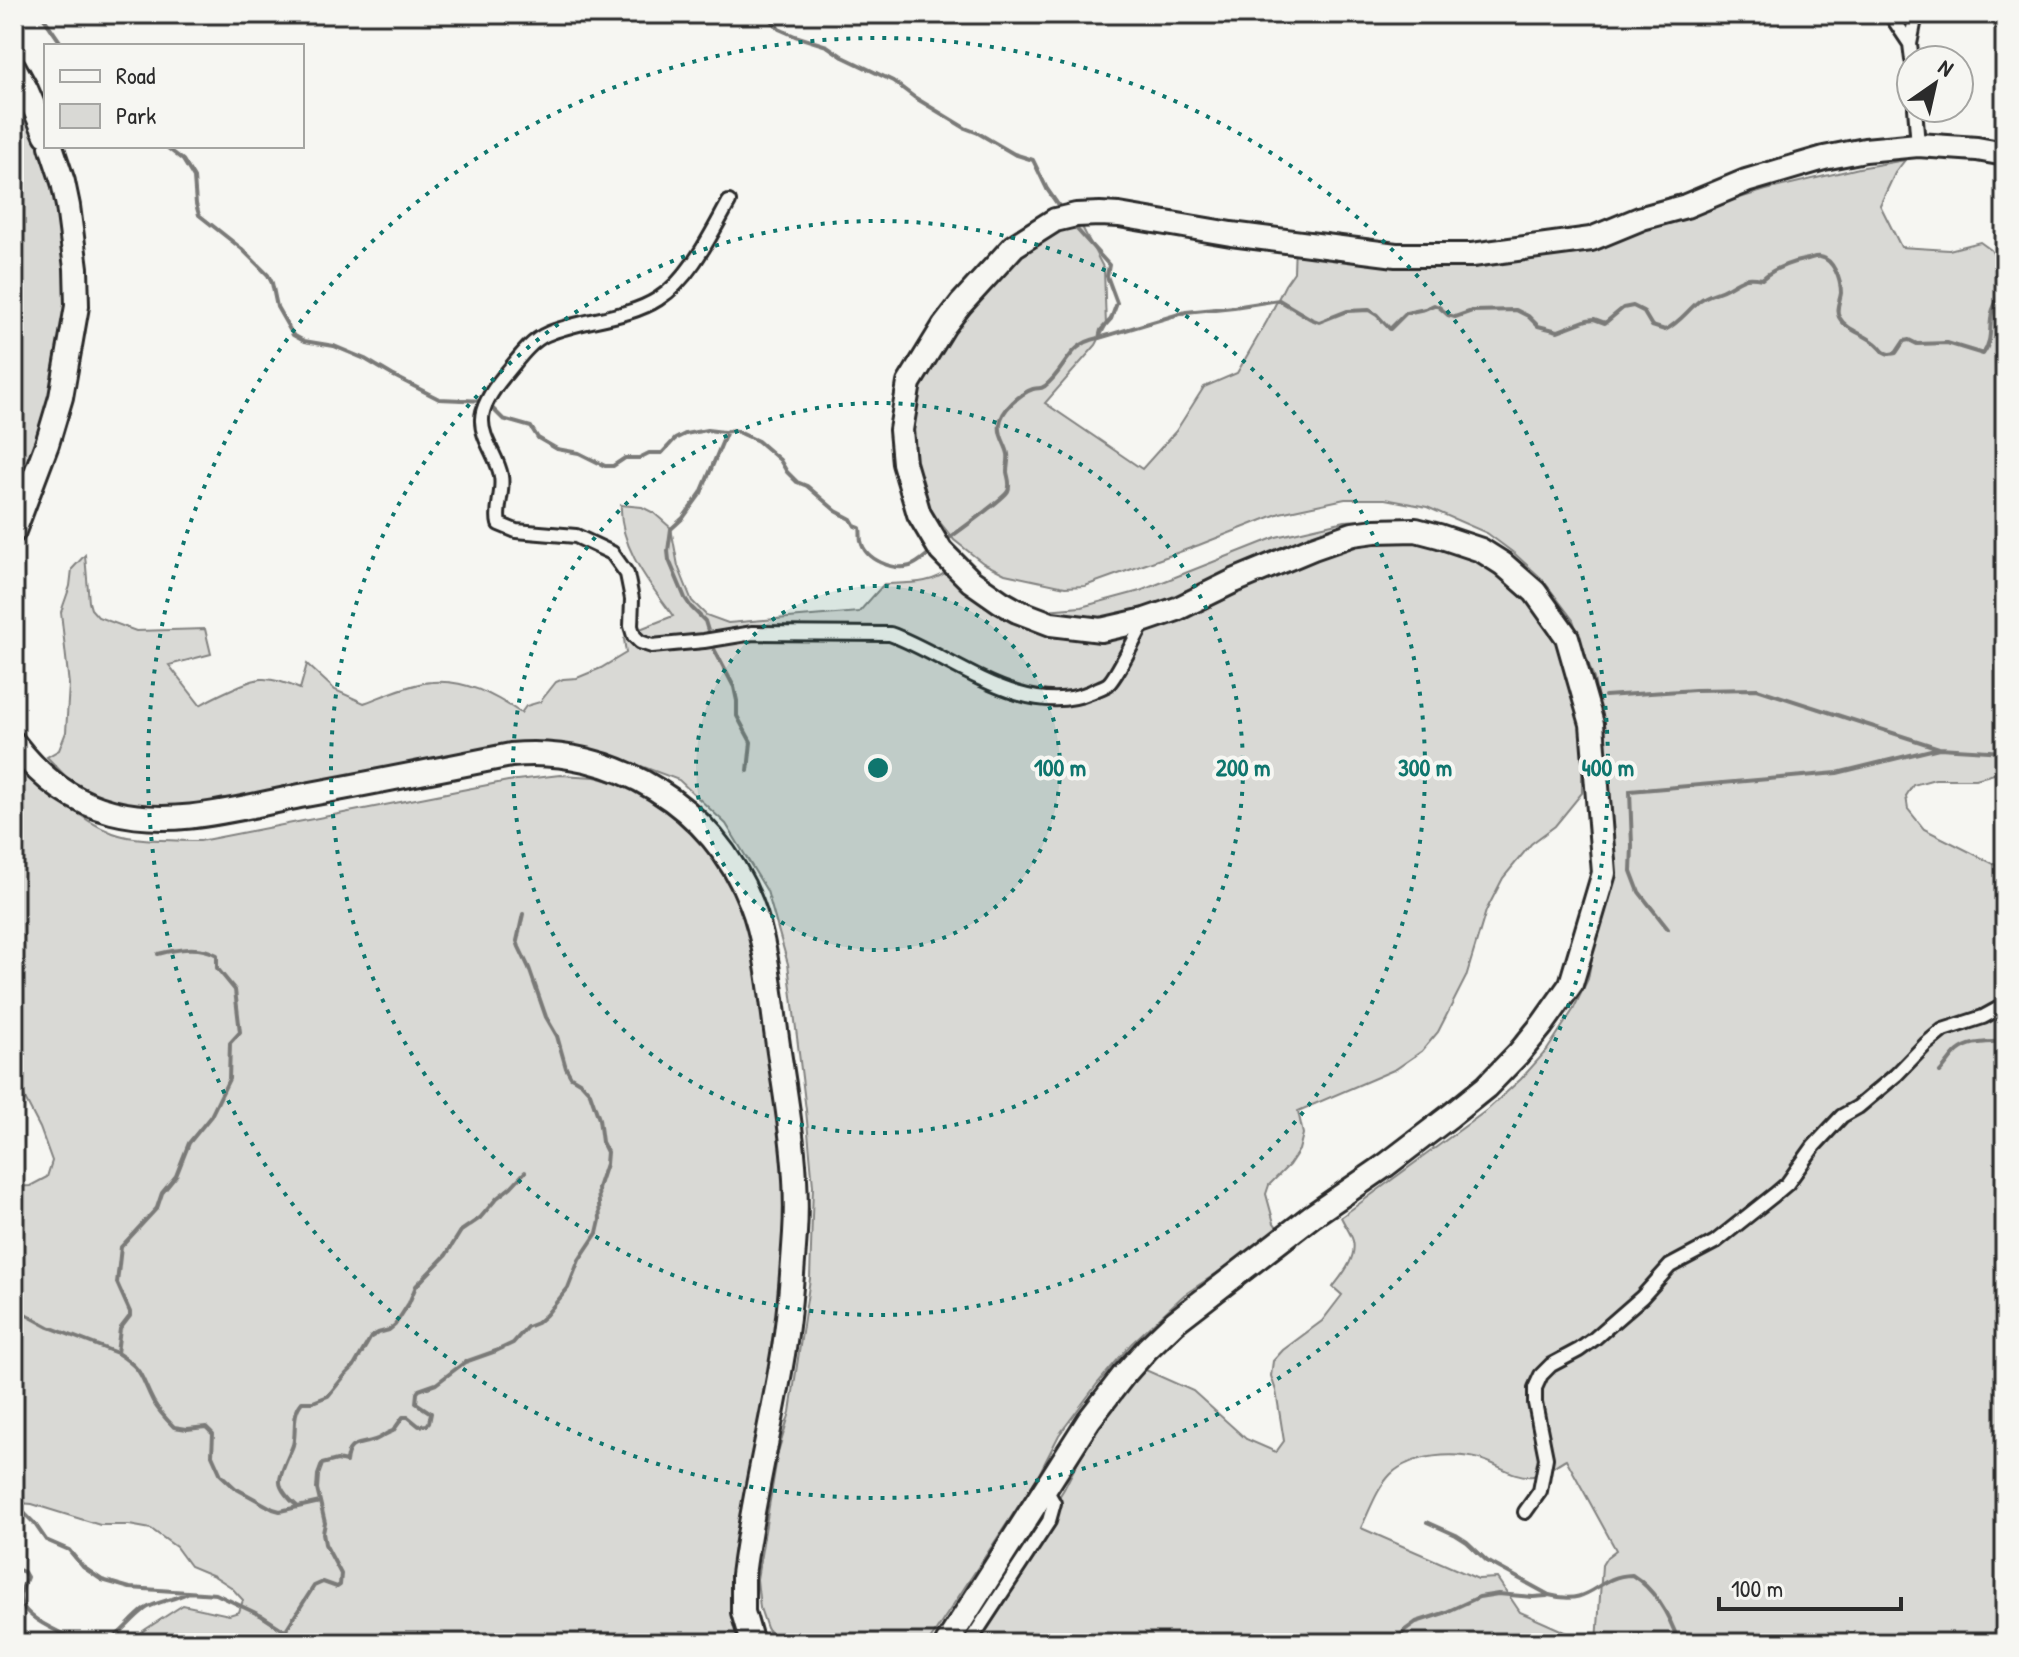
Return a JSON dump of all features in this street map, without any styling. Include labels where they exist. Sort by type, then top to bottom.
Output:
[{"type":"highway","points":[[14,67],[44,130]]},
{"type":"highway","points":[[947,1643],[1089,1420],[1123,1376],[1175,1322],[1312,1216],[1421,1139],[1503,1072],[1571,984],[1604,873],[1592,724],[1567,637],[1535,592],[1503,564],[1481,550],[1416,530],[1353,534],[1234,581],[1177,609],[1101,630],[1051,624],[1009,607],[971,581],[941,551],[919,514],[904,463],[901,430],[909,383],[944,326],[1014,246],[1055,220],[1076,215],[1100,214],[1396,255],[1472,255],[1591,239],[1746,181],[1824,158],[1865,150],[1918,145],[2005,154]]},
{"type":"highway","points":[[14,531],[61,397],[77,306],[76,268],[68,206],[52,148]]},
{"type":"highway","points":[[14,743],[39,773],[68,793],[91,806],[141,817],[200,816],[511,755],[554,754],[596,762],[631,775],[679,803],[715,841],[739,876],[752,904],[760,934],[785,1093],[795,1185],[795,1232],[786,1334],[743,1575],[743,1612],[752,1643]]},
{"type":"street","points":[[1890,14],[1910,44]]},
{"type":"street","points":[[1910,44],[1916,14]]},
{"type":"street","points":[[1916,124],[1918,145]]},
{"type":"street","points":[[729,202],[688,272],[658,299],[631,310],[545,334],[525,351],[499,382],[486,403],[482,417],[483,429],[501,476],[499,524],[516,531],[576,536],[612,553],[627,574],[634,636],[652,646],[753,633],[890,634],[910,641],[1001,688],[1040,700],[1077,698],[1109,684],[1145,620]]},
{"type":"street","points":[[1525,1512],[1540,1491],[1546,1458],[1535,1403],[1535,1388],[1541,1375],[1551,1365],[1594,1339],[1642,1297],[1670,1266],[1715,1242],[1787,1184],[1814,1146],[1842,1116],[1858,1107],[1896,1075],[1943,1030],[1983,1017],[2005,1005]]},
{"type":"street","points":[[969,1643],[1049,1521],[1054,1503],[1045,1488]]},
{"type":"green space","points":[[14,76],[48,158],[69,252],[67,351],[14,523]]},
{"type":"green space","points":[[1905,160],[1895,173],[1880,205],[1901,247],[1949,250],[1980,242],[1991,250],[2005,272],[2005,771],[1976,779],[1935,779],[1913,785],[1906,796],[1908,809],[1924,829],[1996,865],[2005,880],[2005,1643],[1597,1643],[1602,1565],[1616,1550],[1566,1459],[1541,1474],[1526,1476],[1480,1459],[1446,1455],[1410,1462],[1391,1474],[1378,1492],[1361,1528],[1478,1579],[1497,1578],[1520,1612],[1590,1643],[967,1643],[1064,1489],[1091,1436],[1139,1367],[1193,1391],[1246,1439],[1276,1452],[1284,1441],[1271,1376],[1273,1361],[1322,1321],[1342,1295],[1333,1287],[1348,1266],[1354,1247],[1341,1217],[1487,1110],[1547,1050],[1573,1010],[1588,979],[1603,896],[1598,700],[1594,679],[1573,620],[1542,579],[1487,533],[1427,507],[1385,499],[1345,499],[1280,513],[1085,586],[1065,587],[1005,574],[983,563],[954,540],[928,508],[914,476],[908,405],[926,355],[1027,241],[1079,221],[1104,269],[1106,326],[1096,345],[1045,403],[1142,469],[1176,431],[1204,387],[1237,373],[1294,272],[1295,244],[1400,254],[1615,236],[1766,190]]},
{"type":"green space","points":[[621,505],[642,507],[671,528],[678,566],[692,601],[706,615],[728,623],[859,612],[884,584],[929,580],[952,567],[1024,604],[1045,610],[1081,607],[1140,591],[1276,537],[1345,521],[1375,519],[1431,529],[1510,578],[1551,628],[1570,668],[1579,708],[1582,793],[1555,826],[1531,844],[1503,878],[1486,911],[1466,977],[1438,1032],[1422,1051],[1396,1069],[1298,1111],[1303,1134],[1299,1150],[1269,1185],[1266,1194],[1274,1223],[1280,1231],[1184,1295],[1131,1344],[1059,1435],[1037,1478],[928,1643],[776,1643],[760,1608],[757,1579],[778,1452],[790,1412],[810,1279],[813,1186],[788,964],[767,891],[726,824],[679,780],[625,760],[568,754],[279,807],[111,808],[72,783],[47,757],[59,750],[66,732],[69,685],[61,612],[72,569],[85,555],[89,602],[98,617],[136,631],[205,629],[211,654],[169,665],[200,705],[261,679],[276,680],[300,689],[307,664],[335,690],[364,703],[416,685],[444,682],[479,690],[521,713],[526,706],[540,702],[556,682],[577,678],[601,668],[626,653],[624,639],[673,616],[631,550],[625,536]]},
{"type":"green space","points":[[14,747],[58,796],[83,817],[113,833],[133,838],[200,841],[508,781],[560,775],[595,777],[648,795],[705,835],[750,905],[793,1178],[744,1643],[133,1643],[143,1631],[183,1605],[229,1615],[239,1612],[243,1600],[214,1576],[190,1566],[176,1547],[151,1529],[100,1525],[32,1504],[20,1503],[14,1510],[14,1187],[30,1186],[47,1177],[52,1161],[25,1099],[17,1064],[23,1052],[14,1017]]},
{"type":"waterway","points":[[41,14],[62,44]]},
{"type":"waterway","points":[[767,14],[779,29],[827,46],[893,81],[965,128],[1014,154],[1033,160],[1063,212]]},
{"type":"waterway","points":[[168,148],[183,160],[194,178],[199,215],[242,249],[268,275],[277,307],[293,335],[304,341],[334,346],[365,359],[439,399],[485,401],[503,419],[531,427],[538,438],[557,449],[579,453],[605,466],[613,466],[625,458],[662,453],[675,439],[685,434],[734,430],[758,441],[780,460],[797,482],[851,519],[860,528],[864,548],[874,559],[903,567],[916,563],[932,551]]},
{"type":"waterway","points":[[1073,225],[1109,265],[1107,276],[1117,303],[1099,338]]},
{"type":"waterway","points":[[945,541],[1008,491],[1008,454],[1000,428],[1001,419],[1012,403],[1028,391],[1045,386],[1074,351],[1088,341],[1186,312],[1279,300],[1319,322],[1347,311],[1369,310],[1390,329],[1406,313],[1434,305],[1455,317],[1472,311],[1516,310],[1538,326],[1558,331],[1587,320],[1605,323],[1623,308],[1633,306],[1643,311],[1652,326],[1665,330],[1707,296],[1743,279],[1762,279],[1784,266],[1818,257],[1829,262],[1838,277],[1841,293],[1839,317],[1884,352],[1896,353],[1904,341],[1909,340],[1917,344],[1947,343],[1983,354],[1989,339],[1991,315],[2005,294]]},
{"type":"waterway","points":[[727,431],[701,493],[671,529],[668,551],[685,598],[705,621],[713,647],[734,687],[737,716],[751,742],[748,771]]},
{"type":"waterway","points":[[1605,696],[1757,689],[1939,748],[2005,752]]},
{"type":"waterway","points":[[1668,929],[1639,892],[1631,871],[1630,791],[1837,773],[1939,748]]},
{"type":"waterway","points":[[288,1643],[285,1636],[287,1628],[314,1586],[323,1582],[337,1587],[340,1585],[341,1574],[325,1544],[323,1533],[325,1523],[317,1489],[322,1464],[337,1460],[346,1462],[351,1447],[393,1431],[403,1417],[408,1417],[419,1426],[427,1425],[431,1413],[416,1403],[419,1390],[436,1384],[465,1362],[513,1343],[527,1327],[537,1323],[568,1288],[579,1260],[597,1233],[600,1220],[598,1188],[607,1152],[590,1093],[571,1077],[566,1068],[557,1036],[546,1017],[519,947],[517,941],[523,914]]},
{"type":"waterway","points":[[117,1353],[120,1329],[130,1316],[117,1283],[121,1247],[157,1208],[162,1193],[176,1176],[189,1143],[211,1116],[229,1079],[230,1043],[240,1032],[235,990],[217,968],[217,955],[196,949],[158,954]]},
{"type":"waterway","points":[[1940,1072],[1963,1047],[2005,1041]]},
{"type":"waterway","points":[[297,1506],[283,1491],[280,1481],[293,1445],[295,1417],[302,1402],[313,1402],[328,1396],[354,1366],[371,1337],[395,1325],[416,1286],[446,1255],[461,1231],[480,1218],[525,1172]]},
{"type":"waterway","points":[[14,1308],[49,1327],[126,1359],[137,1369],[155,1404],[174,1427],[206,1427],[213,1434],[212,1455],[221,1475],[235,1488],[280,1511],[320,1502]]},
{"type":"waterway","points":[[23,1512],[46,1540],[69,1550],[83,1567],[102,1580],[130,1588],[216,1594],[285,1631]]},
{"type":"waterway","points":[[1427,1522],[1456,1535],[1487,1561],[1549,1595],[1576,1597],[1609,1580],[1632,1575],[1648,1588],[1661,1605],[1679,1643]]},
{"type":"waterway","points":[[14,1568],[24,1572],[27,1577],[20,1596],[27,1611],[44,1624],[82,1643]]},
{"type":"waterway","points":[[106,1643],[145,1609],[187,1593]]},
{"type":"waterway","points":[[1395,1643],[1416,1622],[1479,1597],[1498,1594],[1547,1596]]}]
